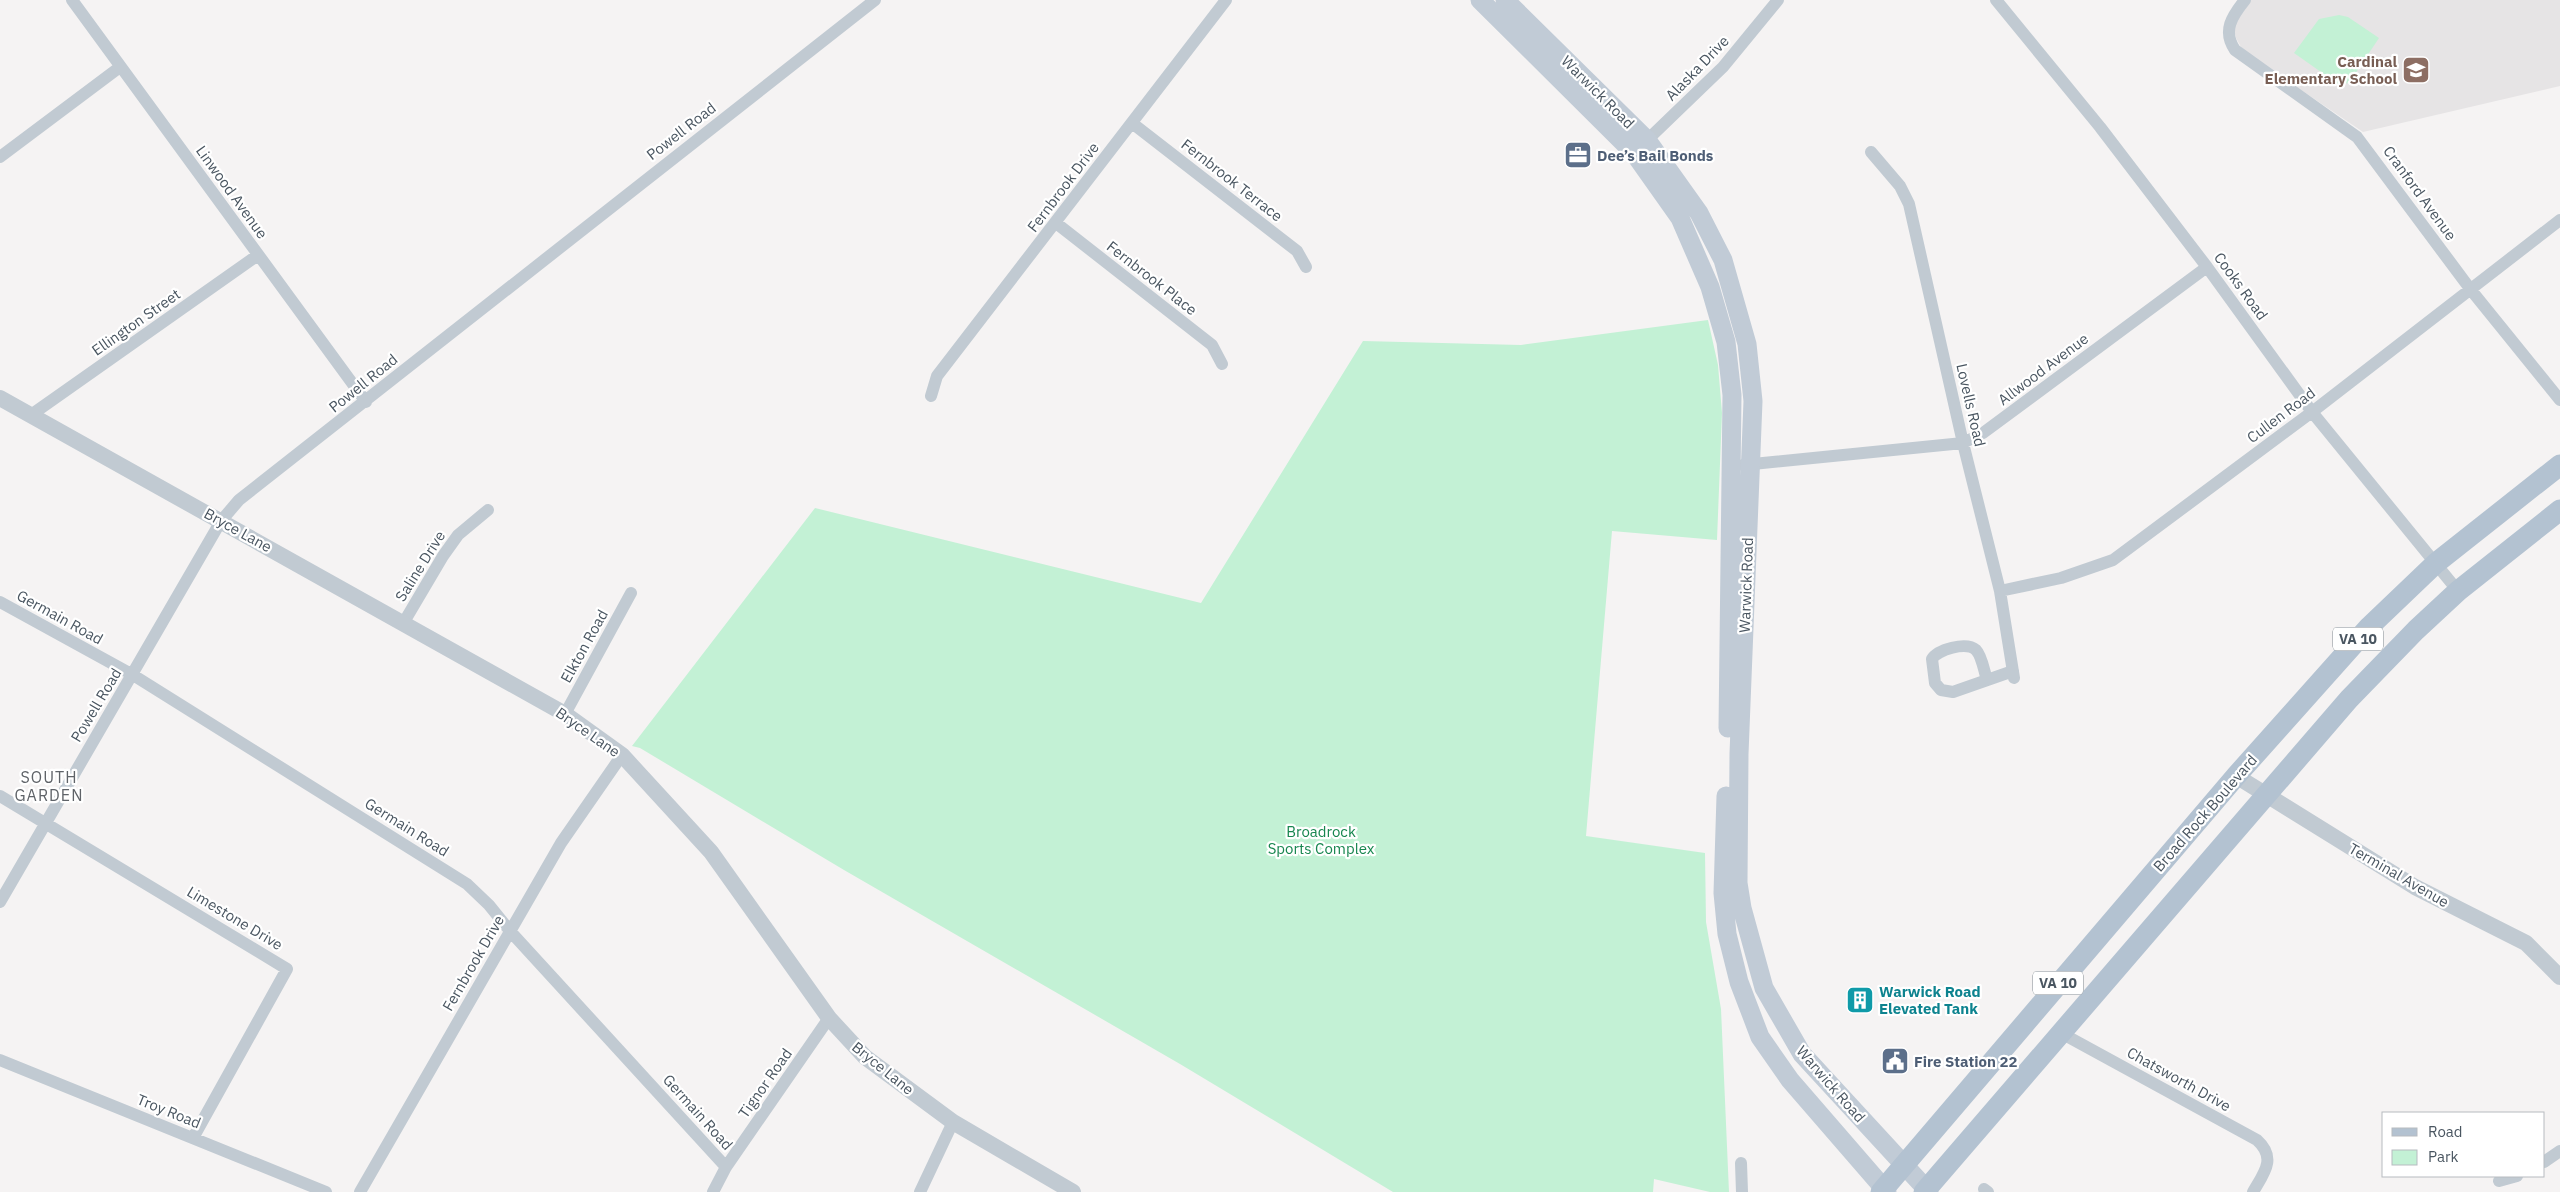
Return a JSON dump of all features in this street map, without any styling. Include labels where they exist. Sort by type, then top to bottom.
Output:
[{"type":"main road","name":"Warwick Road","points":[[1505,0],[1699,213],[1723,260],[1747,344],[1753,401],[1739,754],[1738,883],[1742,908],[1764,988],[1802,1054],[1926,1191]]},
{"type":"main road","name":"Warwick Road","points":[[1484,1],[1640,146],[1680,218],[1710,287],[1726,342],[1732,395],[1727,756],[1723,893],[1727,934],[1739,982],[1760,1037],[1790,1080],[1884,1191]]},
{"type":"main road","name":"Broad Rock Boulevard","points":[[1884,1191],[1903,1165],[2236,776],[2369,627],[2436,563],[2560,465]]},
{"type":"main road","name":"VA 10","points":[[1926,1191],[2265,794],[2388,658],[2458,591],[2560,510]]},
{"type":"street","name":"Linwood Avenue","points":[[72,0],[366,402]]},
{"type":"street","name":"Powell Road","points":[[0,902],[45,821],[134,675],[221,521],[239,500],[875,0]]},
{"type":"street","name":"Fernbrook Drive","points":[[931,396],[937,376],[1226,0]]},
{"type":"street","name":"Alaska Drive","points":[[1640,146],[1723,67],[1778,0]]},
{"type":"street","name":"Cooks Road","points":[[1996,0],[2100,127],[2208,267],[2312,412],[2458,591]]},
{"type":"street","name":"Cranford Avenue","points":[[2244,0],[2231,19],[2227,34],[2230,43],[2242,56],[2357,137],[2470,290],[2560,400]]},
{"type":"street","points":[[0,157],[120,67]]},
{"type":"street","name":"Fernbrook Terrace","points":[[1132,123],[1297,251],[1306,267]]},
{"type":"street","name":"Lovells Road","points":[[1871,152],[1900,186],[1909,204],[1963,443],[2000,591],[2013,674],[1987,680]]},
{"type":"street","name":"Cullen Road","points":[[2000,591],[2061,578],[2114,560],[2312,412],[2560,220]]},
{"type":"street","name":"Fernbrook Place","points":[[1056,223],[1212,345],[1222,364]]},
{"type":"street","name":"Ellington Street","points":[[32,416],[258,255]]},
{"type":"street","name":"Allwood Avenue","points":[[1731,465],[1963,443],[1983,433],[2208,267]]},
{"type":"street","name":"Bryce Lane","points":[[0,398],[404,622],[565,714],[622,755],[711,852],[829,1018],[865,1057],[953,1122],[1073,1192]]},
{"type":"street","name":"Saline Drive","points":[[404,622],[443,556],[458,536],[488,510]]},
{"type":"street","name":"Elkton Road","points":[[565,714],[631,593]]},
{"type":"street","name":"Germain Road","points":[[0,602],[134,675],[467,884],[489,905],[510,931],[726,1167]]},
{"type":"street","points":[[1961,647],[1972,647],[1978,652],[1987,680],[1953,692],[1941,690],[1935,683],[1932,659],[1938,652],[1961,647]]},
{"type":"street","name":"Fernbrook Drive","points":[[360,1192],[561,843],[622,755]]},
{"type":"street","name":"Terminal Avenue","points":[[2236,776],[2415,887],[2526,943],[2560,977]]},
{"type":"street","name":"Limestone Drive","points":[[0,796],[45,821],[287,969],[193,1138]]},
{"type":"street","name":"Tignor Road","points":[[713,1192],[726,1167],[829,1018]]},
{"type":"street","name":"Chatsworth Drive","points":[[2061,1033],[2257,1140],[2267,1152],[2268,1164],[2253,1192]]},
{"type":"street","name":"Troy Road","points":[[0,1060],[326,1192]]},
{"type":"street","points":[[920,1192],[953,1122]]},
{"type":"street","points":[[2545,1161],[2560,1151]]},
{"type":"street","points":[[1740,1163],[1742,1192]]},
{"type":"street","points":[[2499,1181],[2513,1177]]},
{"type":"shaded area","name":"Cardinal Elementary School","points":[[2251,0],[2560,0],[2560,86],[2363,132],[2248,54],[2241,47],[2236,38],[2234,28]]},
{"type":"green space","points":[[2339,15],[2348,17],[2379,38],[2349,83],[2338,84],[2294,53],[2319,19]]},
{"type":"green space","name":"Broadrock Sports Complex","points":[[1708,320],[1718,365],[1722,413],[1717,540],[1612,531],[1586,836],[1705,853],[1706,922],[1721,1009],[1729,1192],[1710,1192],[1654,1179],[1653,1192],[1393,1192],[1180,1064],[844,870],[640,748],[632,746],[815,508],[1201,603],[1363,341],[1521,345]]},
{"type":"place","name":"Cardinal Elementary School","points":[[2416,70]]},
{"type":"place","name":"Dee’s Bail Bonds","points":[[1578,155]]},
{"type":"place","name":"Warwick Road Elevated Tank","points":[[1860,1000]]},
{"type":"place","name":"Fire Station 22","points":[[1895,1061]]},
{"type":"district","name":"SOUTH GARDEN","points":[[49,786]]}]
